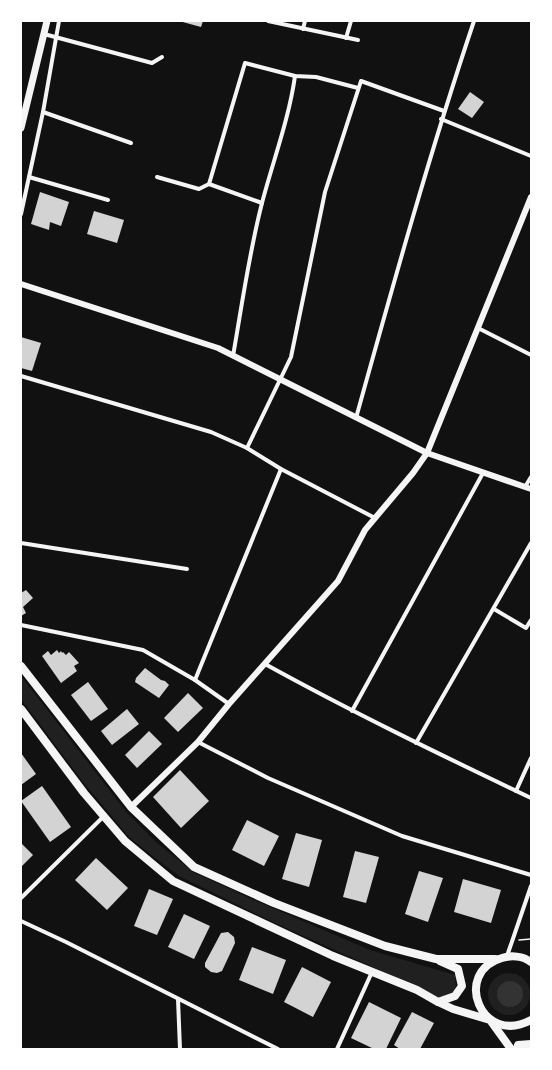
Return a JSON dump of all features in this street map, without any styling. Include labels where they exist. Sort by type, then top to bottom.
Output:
[{"type":"main road","points":[[21,128],[47,21]]},
{"type":"main road","points":[[21,666],[116,790],[131,807],[194,867],[274,903],[378,944],[436,959],[458,969],[462,986],[456,996],[438,1002]]},
{"type":"main road","points":[[21,709],[84,794],[125,841],[173,881],[333,956],[417,990],[453,1009],[490,1020],[500,1025],[512,1027],[531,1020]]},
{"type":"main road","points":[[436,959],[496,959],[507,956],[518,957],[531,955]]},
{"type":"main road","points":[[518,957],[531,962]]},
{"type":"main road","points":[[496,959],[486,966],[479,976],[476,988],[477,1000],[482,1011],[511,1049]]},
{"type":"main road","points":[[517,1049],[518,1046],[531,1044]]},
{"type":"street","points":[[21,214],[43,112],[59,21]]},
{"type":"street","points":[[268,21],[358,40]]},
{"type":"street","points":[[304,29],[306,21]]},
{"type":"street","points":[[346,38],[351,21]]},
{"type":"street","points":[[356,418],[400,257],[441,119],[474,21]]},
{"type":"street","points":[[44,34],[152,63],[162,57]]},
{"type":"street","points":[[209,184],[245,63],[295,76],[316,77],[358,88]]},
{"type":"street","points":[[233,356],[251,251],[262,203],[292,98],[295,76]]},
{"type":"street","points":[[246,448],[279,379],[291,358],[325,192],[361,80],[444,111]]},
{"type":"street","points":[[43,112],[131,143]]},
{"type":"street","points":[[441,119],[531,156]]},
{"type":"street","points":[[29,177],[108,200]]},
{"type":"street","points":[[157,177],[199,189],[209,184],[262,203]]},
{"type":"street","points":[[131,807],[198,742],[229,704],[338,581],[365,530],[413,473],[427,453],[531,197]]},
{"type":"street","points":[[21,284],[218,348],[427,453],[528,488],[531,477]]},
{"type":"street","points":[[478,328],[531,355]]},
{"type":"street","points":[[21,376],[211,432],[246,448],[281,469],[375,518]]},
{"type":"street","points":[[195,680],[281,469]]},
{"type":"street","points":[[352,711],[484,473]]},
{"type":"street","points":[[21,543],[187,569]]},
{"type":"street","points":[[416,743],[531,543]]},
{"type":"street","points":[[494,609],[526,628],[531,620]]},
{"type":"street","points":[[21,625],[143,650],[195,680],[229,704]]},
{"type":"street","points":[[265,664],[352,711],[531,798]]},
{"type":"street","points":[[198,742],[268,778],[402,836],[531,875]]},
{"type":"street","points":[[516,790],[531,758]]},
{"type":"street","points":[[21,898],[104,816]]},
{"type":"street","points":[[507,956],[531,886]]},
{"type":"street","points":[[21,921],[278,1049]]},
{"type":"street","points":[[337,1049],[372,972]]},
{"type":"street","points":[[178,999],[180,1049]]},
{"type":"path","points":[[513,941],[531,939]]},
{"type":"shaded area","points":[[21,676],[127,813],[156,842],[193,872],[370,950],[455,975],[456,989],[450,995],[439,1001],[408,983],[275,923],[179,876],[129,837],[83,782],[21,699]]},
{"type":"shaded area","points":[[509,973],[524,979],[530,994],[524,1009],[509,1015],[494,1009],[488,994],[494,979]]},
{"type":"shaded area","points":[[510,981],[519,985],[523,994],[519,1003],[510,1007],[501,1003],[497,994],[501,985]]},
{"type":"building","points":[[179,21],[203,21],[201,27]]},
{"type":"building","points":[[470,92],[484,102],[472,118],[458,109]]},
{"type":"building","points":[[40,192],[69,202],[61,226],[50,222],[49,230],[31,224]]},
{"type":"building","points":[[94,211],[124,220],[117,243],[87,234]]},
{"type":"building","points":[[21,337],[41,343],[32,371],[21,368]]},
{"type":"building","points":[[26,590],[33,598],[23,607],[26,613],[21,616],[21,593]]},
{"type":"building","points":[[57,650],[59,653],[61,651],[66,655],[69,652],[79,663],[74,666],[77,671],[61,683],[42,656],[48,651],[51,655]]},
{"type":"building","points":[[145,668],[169,685],[159,698],[135,682],[136,678]]},
{"type":"building","points":[[88,682],[108,709],[91,721],[71,695]]},
{"type":"building","points":[[188,693],[203,708],[178,732],[164,718]]},
{"type":"building","points":[[127,709],[139,724],[112,745],[101,731]]},
{"type":"building","points":[[149,731],[162,744],[137,768],[125,755]]},
{"type":"building","points":[[21,753],[36,774],[21,785]]},
{"type":"building","points":[[180,770],[209,801],[181,828],[153,797]]},
{"type":"building","points":[[42,786],[71,827],[50,842],[21,801]]},
{"type":"building","points":[[247,820],[279,836],[264,866],[232,850]]},
{"type":"building","points":[[296,833],[322,840],[309,887],[282,879]]},
{"type":"building","points":[[21,843],[33,855],[21,867]]},
{"type":"building","points":[[355,851],[379,857],[366,903],[343,897]]},
{"type":"building","points":[[96,858],[128,888],[107,910],[75,880]]},
{"type":"building","points":[[419,871],[443,878],[428,922],[405,914]]},
{"type":"building","points":[[463,879],[501,890],[491,923],[454,912]]},
{"type":"building","points":[[149,889],[173,899],[157,935],[134,926]]},
{"type":"building","points":[[184,914],[210,926],[194,959],[168,947]]},
{"type":"building","points":[[228,932],[234,937],[235,943],[222,971],[217,973],[211,972],[205,967],[205,963],[221,933]]},
{"type":"building","points":[[252,947],[286,960],[273,994],[239,980]]},
{"type":"building","points":[[302,967],[331,982],[313,1017],[284,1002]]},
{"type":"building","points":[[369,1002],[401,1018],[386,1049],[374,1049],[351,1038]]},
{"type":"building","points":[[412,1012],[434,1023],[420,1049],[400,1049],[394,1045]]}]
